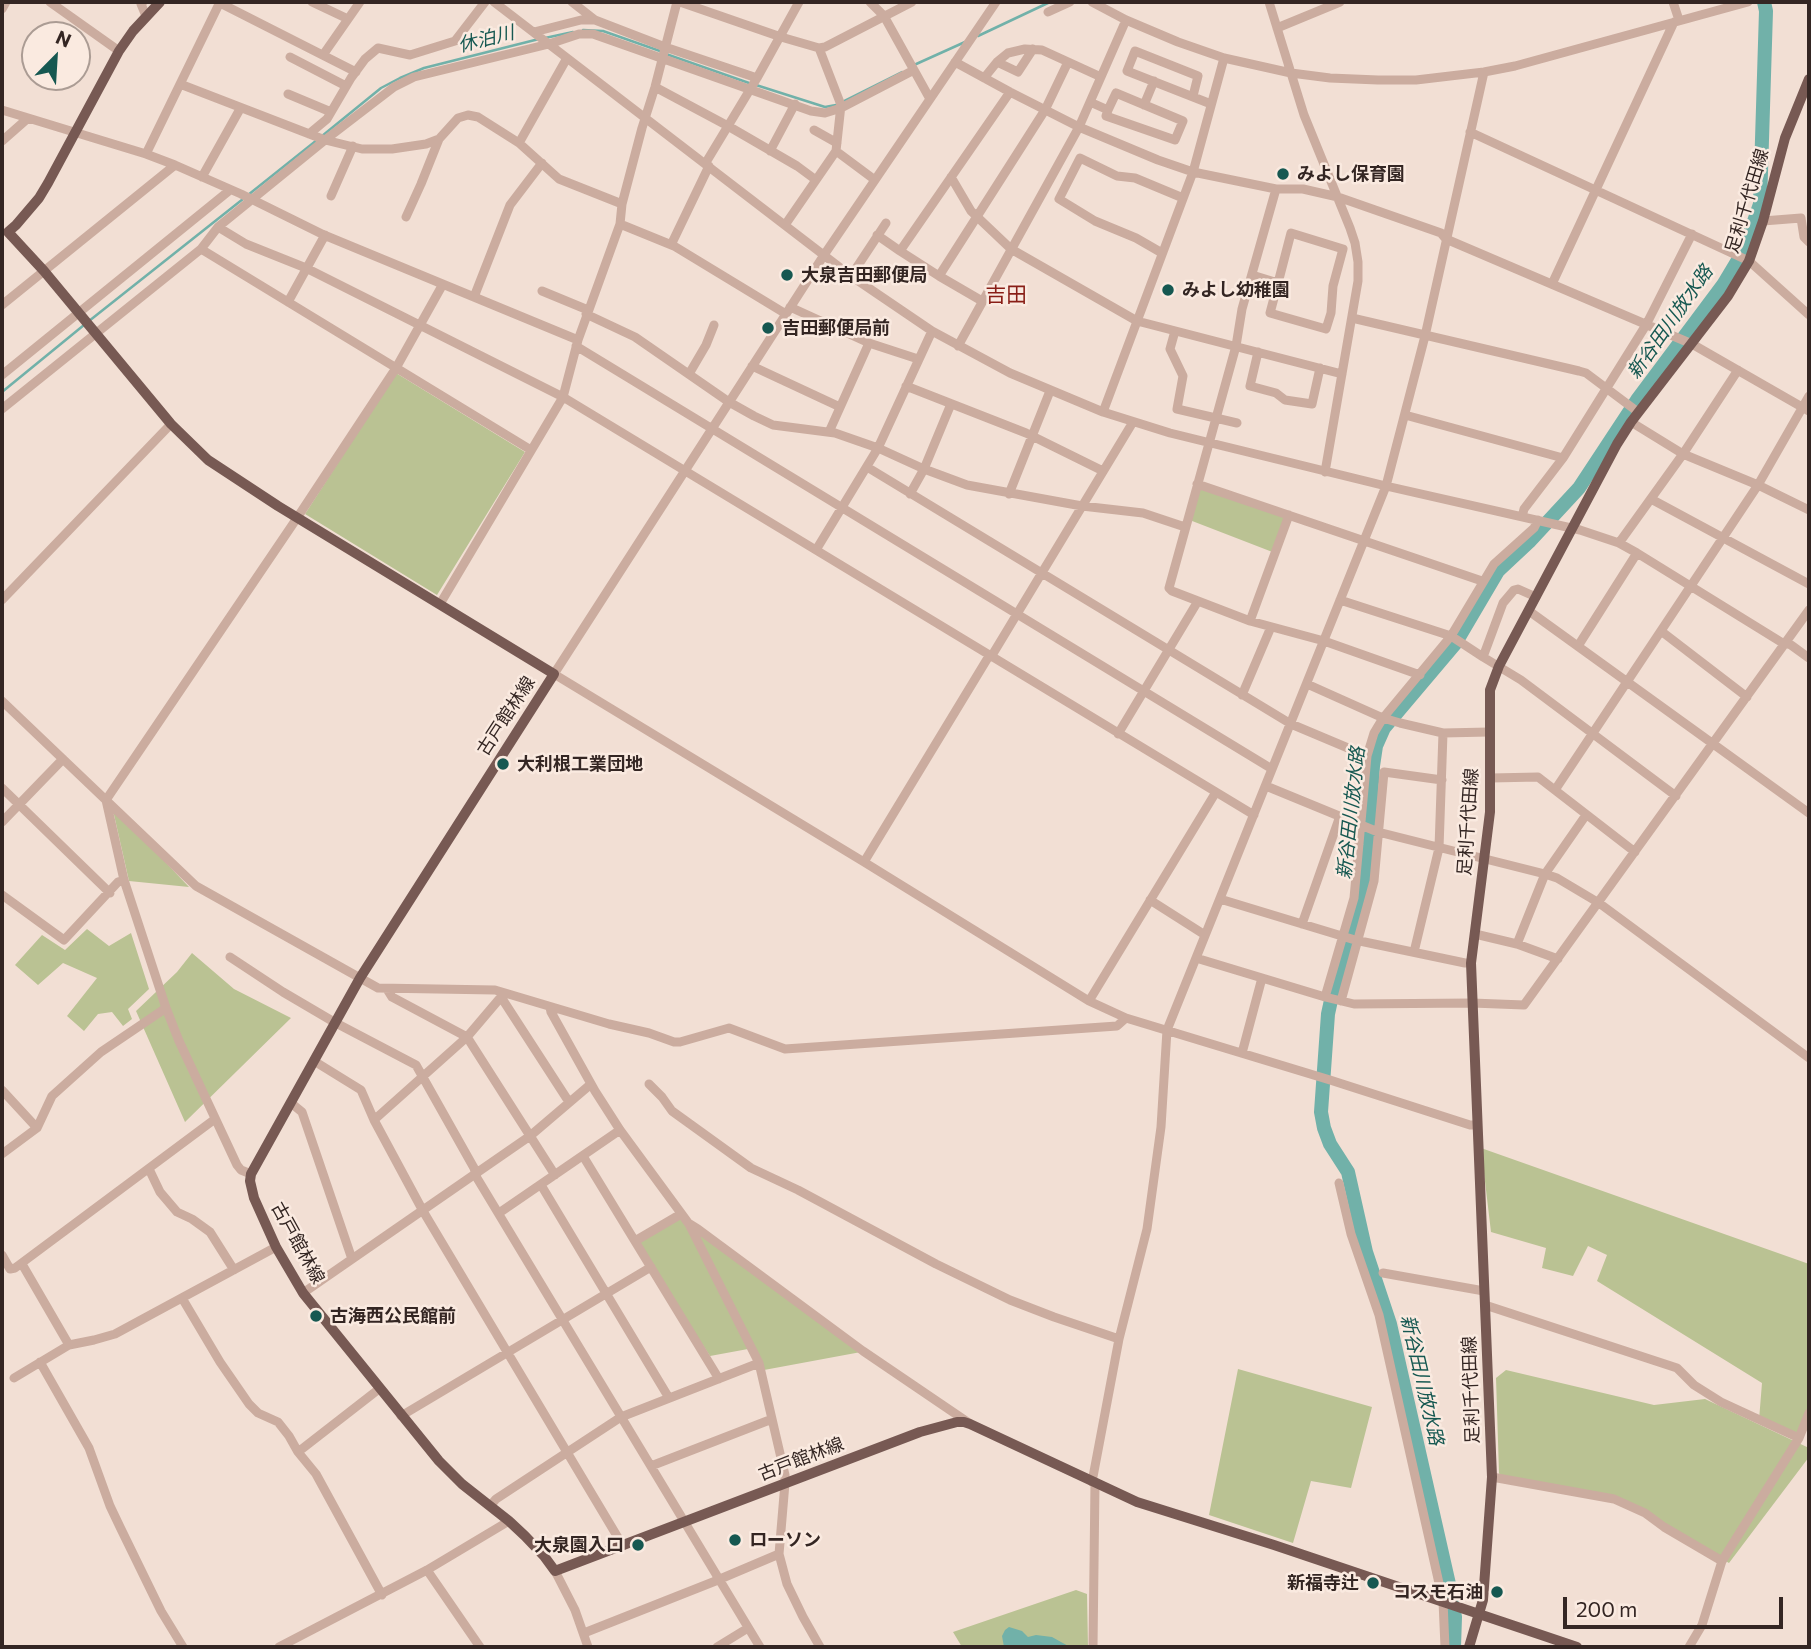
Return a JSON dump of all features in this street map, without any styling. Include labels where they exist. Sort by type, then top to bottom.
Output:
[{"type":"main road","points":[[79,314],[44,271],[4,232],[16,225],[43,192],[119,51],[160,2]]},
{"type":"main road","name":"足利千代田線","points":[[1472,1645],[1483,1600],[1492,1477],[1471,963],[1490,812],[1490,690],[1499,666],[1617,444],[1637,411],[1728,296],[1749,261],[1763,221],[1785,138],[1809,79]]},
{"type":"main road","name":"古戸館林線","points":[[79,314],[172,424],[208,460],[297,518],[554,674],[360,978],[251,1174],[254,1198],[276,1247],[303,1293],[379,1389],[451,1474],[536,1546],[555,1571],[920,1432],[957,1422],[970,1424]]},
{"type":"main road","points":[[970,1424],[1093,1482],[1158,1509],[1577,1647]]},
{"type":"street","points":[[2,9],[6,2]]},
{"type":"street","points":[[50,2],[119,51]]},
{"type":"street","points":[[142,2],[146,16]]},
{"type":"street","points":[[146,154],[220,2],[356,72]]},
{"type":"street","points":[[313,2],[348,19]]},
{"type":"street","points":[[323,55],[360,2]]},
{"type":"street","points":[[311,135],[327,119],[365,59],[378,48],[410,55],[455,41],[485,2]]},
{"type":"street","points":[[494,2],[851,276],[958,346],[1051,391],[1133,422],[1325,472],[1557,524],[1619,543],[1809,658]]},
{"type":"street","points":[[572,2],[595,19],[664,53]]},
{"type":"street","points":[[440,604],[563,397],[587,312],[620,224],[622,204],[645,117],[679,2],[820,48],[912,2]]},
{"type":"street","points":[[671,245],[707,165],[799,2]]},
{"type":"street","points":[[870,2],[884,16],[930,99]]},
{"type":"street","points":[[996,2],[824,255],[554,674],[1089,1000],[1126,1018],[1477,1125]]},
{"type":"street","points":[[1048,12],[1070,2]]},
{"type":"street","points":[[1092,2],[1105,6],[1126,20],[1224,58],[1291,73],[1378,80],[1416,80],[1515,66],[1748,2]]},
{"type":"street","points":[[1269,2],[1313,137],[1355,243],[1358,262],[1359,281],[1325,472]]},
{"type":"street","points":[[1278,28],[1340,2]]},
{"type":"street","points":[[1552,284],[1594,189],[1676,21],[1673,2]]},
{"type":"street","points":[[2,409],[201,249],[218,227],[252,199],[394,87],[414,77],[541,38],[580,20],[595,19]]},
{"type":"street","points":[[958,346],[1079,127],[1126,20]]},
{"type":"street","points":[[541,38],[593,34],[664,53],[754,84],[811,111],[825,113],[912,66]]},
{"type":"street","points":[[785,225],[837,147],[840,103],[820,48]]},
{"type":"street","points":[[984,78],[996,62],[1008,53],[1025,49],[1042,50],[1101,77]]},
{"type":"street","points":[[996,62],[1018,72],[1033,49]]},
{"type":"street","points":[[1193,96],[1198,76],[1135,51],[1127,71],[1211,104]]},
{"type":"street","points":[[290,57],[346,86]]},
{"type":"street","points":[[519,143],[567,58]]},
{"type":"street","points":[[1103,411],[1193,172],[1224,58]]},
{"type":"street","points":[[955,62],[1079,127],[1158,160],[1193,172],[1276,189],[1303,189],[1338,197],[1441,233],[1446,239],[1689,343],[1806,409]]},
{"type":"street","points":[[939,276],[1045,110],[1068,62]]},
{"type":"street","points":[[1093,1647],[1093,1482],[1119,1339],[1147,1229],[1161,1127],[1167,1030],[1386,486],[1424,336],[1484,72]]},
{"type":"street","points":[[1144,105],[1154,81]]},
{"type":"street","points":[[180,84],[311,135],[362,149],[392,149],[426,144],[439,139]]},
{"type":"street","points":[[655,87],[728,126],[816,180]]},
{"type":"street","points":[[900,251],[1010,92]]},
{"type":"street","points":[[1116,93],[1183,121],[1175,140],[1105,116],[1108,110],[1116,93]]},
{"type":"street","points":[[288,94],[331,112]]},
{"type":"street","points":[[1090,103],[1108,110]]},
{"type":"street","points":[[770,151],[795,104]]},
{"type":"street","points":[[202,177],[240,109]]},
{"type":"street","points":[[2,110],[175,165],[325,235],[577,343],[711,429],[1272,769]]},
{"type":"street","points":[[405,217],[439,139],[458,118],[468,116],[478,117],[519,143],[559,179],[622,204]]},
{"type":"street","points":[[2,141],[27,119]]},
{"type":"street","points":[[814,130],[875,180]]},
{"type":"street","points":[[1471,132],[1749,261],[1809,315]]},
{"type":"street","points":[[331,196],[352,146]]},
{"type":"street","points":[[1162,253],[1095,221],[1059,199],[1080,158],[1117,176],[1135,178],[1183,198]]},
{"type":"street","points":[[474,297],[510,205],[542,163]]},
{"type":"street","points":[[2,305],[175,165]]},
{"type":"street","points":[[951,177],[971,211],[1011,248],[1137,321],[1342,374]]},
{"type":"street","points":[[1276,189],[1169,588],[1250,621],[1324,641],[1420,675]]},
{"type":"street","points":[[2,375],[230,190]]},
{"type":"street","points":[[1763,221],[1801,218],[1804,237],[1809,242]]},
{"type":"street","points":[[851,276],[886,223]]},
{"type":"street","points":[[620,224],[671,245],[788,310],[869,343],[918,359]]},
{"type":"street","points":[[218,227],[246,244],[306,268],[563,397],[1254,815]]},
{"type":"street","points":[[1291,233],[1343,248],[1326,329],[1270,313],[1278,283],[1291,233]]},
{"type":"street","points":[[1522,517],[1524,509],[1563,458],[1646,326],[1692,234]]},
{"type":"street","points":[[288,302],[325,235]]},
{"type":"street","points":[[877,235],[982,301]]},
{"type":"street","points":[[201,249],[531,450]]},
{"type":"street","points":[[1252,275],[1278,283]]},
{"type":"street","points":[[251,1174],[237,1165],[166,1008],[124,880],[106,800],[396,368],[443,284]]},
{"type":"street","points":[[542,291],[635,337],[729,402],[773,425],[829,432],[878,448],[923,469],[967,485],[1082,506],[1143,513],[1185,527]]},
{"type":"street","points":[[1352,318],[1586,373],[1637,411]]},
{"type":"street","points":[[689,374],[714,325]]},
{"type":"street","points":[[816,550],[878,448],[932,331]]},
{"type":"street","points":[[1175,331],[1170,349],[1183,376],[1177,409],[1237,423]]},
{"type":"street","points":[[829,432],[869,343]]},
{"type":"street","points":[[1258,352],[1250,386],[1276,393],[1285,400],[1312,404],[1320,368]]},
{"type":"street","points":[[752,366],[840,407]]},
{"type":"street","points":[[1619,543],[1683,454],[1738,370]]},
{"type":"street","points":[[906,386],[1031,436],[1103,471]]},
{"type":"street","points":[[1009,494],[1051,391]]},
{"type":"street","points":[[1555,790],[1758,485],[1806,409],[1809,396]]},
{"type":"street","points":[[910,494],[951,404]]},
{"type":"street","points":[[1405,415],[1563,458]]},
{"type":"street","points":[[864,862],[1133,422]]},
{"type":"street","points":[[1631,422],[1683,454],[1758,485],[1809,510]]},
{"type":"street","points":[[2,600],[172,424]]},
{"type":"street","points":[[867,467],[1291,724],[1367,756]]},
{"type":"street","points":[[1197,484],[1482,582]]},
{"type":"street","points":[[1651,499],[1809,584]]},
{"type":"street","points":[[1250,621],[1289,515]]},
{"type":"street","points":[[1326,998],[1356,886],[1367,756],[1374,733],[1383,718],[1452,637],[1494,564],[1540,521]]},
{"type":"street","points":[[1578,646],[1637,552]]},
{"type":"street","points":[[1483,657],[1503,603],[1514,590],[1518,589],[1536,597]]},
{"type":"street","points":[[1340,600],[1452,637],[1499,666],[1676,796]]},
{"type":"street","points":[[1118,734],[1198,601]]},
{"type":"street","points":[[1196,958],[1339,1001],[1360,1004],[1524,1005],[1809,610]]},
{"type":"street","points":[[1529,611],[1809,813]]},
{"type":"street","points":[[1242,695],[1271,627]]},
{"type":"street","points":[[1661,631],[1747,697]]},
{"type":"street","points":[[1307,684],[1400,723],[1443,733],[1489,733]]},
{"type":"street","points":[[2,701],[196,886],[375,987],[475,989],[649,1033],[677,1043],[729,1028],[782,1049],[1117,1027],[1126,1018]]},
{"type":"street","points":[[1414,951],[1440,848],[1443,733]]},
{"type":"street","points":[[2,822],[62,759]]},
{"type":"street","points":[[1339,1001],[1374,881],[1384,772],[1442,780]]},
{"type":"street","points":[[1490,778],[1538,777],[1635,852]]},
{"type":"street","points":[[1266,786],[1377,832],[1557,878],[1599,903],[1809,1058]]},
{"type":"street","points":[[2,788],[110,892]]},
{"type":"street","points":[[1089,1000],[1216,792]]},
{"type":"street","points":[[1517,944],[1545,874],[1586,815]]},
{"type":"street","points":[[1302,924],[1340,816]]},
{"type":"street","points":[[2,895],[64,940],[118,882],[124,880]]},
{"type":"street","points":[[1220,899],[1344,937],[1471,963]]},
{"type":"street","points":[[1150,900],[1205,934]]},
{"type":"street","points":[[1475,934],[1517,944],[1558,959]]},
{"type":"street","points":[[230,957],[334,1022],[416,1065],[475,1174],[760,1647]]},
{"type":"street","points":[[1242,1053],[1262,978]]},
{"type":"street","points":[[387,989],[392,997],[467,1037],[555,1175]]},
{"type":"street","points":[[374,1120],[467,1037],[501,994]]},
{"type":"street","points":[[501,994],[569,1102]]},
{"type":"street","points":[[550,1007],[591,1084],[620,1130],[689,1224],[758,1363],[785,1483],[779,1554],[788,1584],[820,1647]]},
{"type":"street","points":[[2,1154],[37,1128],[52,1096],[101,1052],[166,1008]]},
{"type":"street","points":[[314,1061],[361,1090],[374,1120],[423,1211],[623,1546]]},
{"type":"street","points":[[303,1293],[530,1136],[591,1084]]},
{"type":"street","points":[[649,1084],[672,1111],[751,1168],[809,1195],[936,1264],[1010,1300],[1119,1339]]},
{"type":"street","points":[[2,1090],[37,1128]]},
{"type":"street","points":[[291,1103],[302,1112],[352,1259]]},
{"type":"street","points":[[2,1255],[10,1269],[22,1264],[215,1119]]},
{"type":"street","points":[[499,1213],[620,1130]]},
{"type":"street","points":[[583,1156],[719,1378]]},
{"type":"street","points":[[149,1169],[160,1192],[177,1212],[210,1232],[234,1270]]},
{"type":"street","points":[[1339,1183],[1350,1234],[1379,1315],[1445,1602],[1445,1647]]},
{"type":"street","points":[[541,1185],[669,1398]]},
{"type":"street","points":[[635,1241],[681,1214]]},
{"type":"street","points":[[689,1224],[863,1351],[970,1424]]},
{"type":"street","points":[[14,1378],[69,1345],[115,1334],[276,1247]]},
{"type":"street","points":[[22,1264],[69,1345]]},
{"type":"street","points":[[401,1416],[651,1266]]},
{"type":"street","points":[[1383,1273],[1484,1291]]},
{"type":"street","points":[[182,1298],[249,1404],[258,1413],[278,1422],[316,1474],[382,1595]]},
{"type":"street","points":[[1485,1305],[1677,1368],[1694,1385],[1721,1402],[1799,1438]]},
{"type":"street","points":[[40,1362],[89,1448],[115,1517],[161,1611],[183,1647]]},
{"type":"street","points":[[490,1506],[496,1499],[621,1417],[758,1363]]},
{"type":"street","points":[[298,1452],[379,1389]]},
{"type":"street","points":[[1689,1647],[1702,1625],[1722,1562],[1799,1438],[1809,1413]]},
{"type":"street","points":[[651,1466],[772,1420]]},
{"type":"street","points":[[1492,1477],[1614,1499],[1645,1513],[1722,1562]]},
{"type":"street","points":[[279,1647],[382,1595],[509,1521]]},
{"type":"street","points":[[584,1633],[779,1554]]},
{"type":"street","points":[[427,1570],[480,1647]]},
{"type":"street","points":[[555,1571],[575,1611],[588,1647]]},
{"type":"street","points":[[717,1647],[748,1628]]},
{"type":"green space","points":[[396,373],[525,452],[437,595],[305,514]]},
{"type":"green space","points":[[1197,484],[1289,515],[1275,553],[1187,519]]},
{"type":"green space","points":[[112,806],[189,887],[129,881]]},
{"type":"green space","points":[[87,929],[109,946],[131,933],[149,989],[128,1009],[132,1019],[123,1026],[112,1012],[98,1014],[84,1031],[67,1016],[97,978],[63,963],[38,985],[15,965],[42,935],[65,950]]},
{"type":"green space","points":[[192,953],[234,989],[291,1018],[185,1122],[136,1011],[177,972]]},
{"type":"green space","points":[[1481,1148],[1809,1264],[1809,1417],[1799,1438],[1759,1420],[1762,1383],[1597,1281],[1607,1255],[1588,1246],[1573,1276],[1542,1268],[1546,1248],[1491,1232]]},
{"type":"green space","points":[[681,1218],[748,1349],[710,1356],[636,1243]]},
{"type":"green space","points":[[695,1230],[861,1352],[764,1370]]},
{"type":"green space","points":[[1238,1369],[1372,1407],[1351,1488],[1311,1481],[1293,1543],[1209,1515]]},
{"type":"green space","points":[[1506,1370],[1654,1405],[1705,1399],[1809,1448],[1809,1457],[1729,1563],[1651,1518],[1607,1498],[1501,1479],[1496,1378]]},
{"type":"green space","points":[[1076,1590],[1087,1594],[1088,1647],[962,1647],[953,1632]]},
{"type":"water","points":[[1009,1627],[1022,1631],[1028,1637],[1052,1637],[1070,1647],[1004,1647],[1002,1636]]},
{"type":"waterway","name":"休泊川","points":[[978,36],[1050,2]]},
{"type":"waterway","name":"新谷田川放水路","points":[[1454,1647],[1455,1617],[1449,1584],[1390,1324],[1366,1252],[1348,1172],[1330,1144],[1321,1112],[1328,1014],[1363,889],[1376,746],[1384,728],[1455,644],[1498,571],[1579,488],[1637,400],[1723,285],[1744,250],[1760,204],[1766,11],[1764,2]]},
{"type":"waterway","name":"休泊川","points":[[583,30],[603,31],[660,51]]},
{"type":"waterway","name":"休泊川","points":[[545,38],[573,32]]},
{"type":"waterway","name":"休泊川","points":[[322,136],[381,88],[400,78],[424,68],[539,39]]},
{"type":"waterway","name":"休泊川","points":[[914,65],[965,42]]},
{"type":"waterway","name":"休泊川","points":[[666,54],[749,83]]},
{"type":"waterway","name":"休泊川","points":[[842,102],[902,72]]},
{"type":"waterway","name":"休泊川","points":[[756,85],[825,107],[836,105]]},
{"type":"waterway","name":"休泊川","points":[[248,195],[317,140]]},
{"type":"waterway","name":"休泊川","points":[[89,321],[243,199]]},
{"type":"waterway","name":"休泊川","points":[[2,392],[84,325]]},
{"type":"place","name":"みよし保育園","points":[[1283,174]]},
{"type":"place","name":"大泉吉田郵便局","points":[[787,275]]},
{"type":"place","name":"みよし幼稚園","points":[[1168,290]]},
{"type":"place","name":"吉田郵便局前","points":[[768,328]]},
{"type":"place","name":"大利根工業団地","points":[[503,764]]},
{"type":"place","name":"古海西公民館前","points":[[316,1316]]},
{"type":"place","name":"ローソン","points":[[735,1540]]},
{"type":"place","name":"大泉園入口","points":[[638,1545]]},
{"type":"place","name":"新福寺辻","points":[[1373,1583]]},
{"type":"place","name":"コスモ石油","points":[[1497,1592]]},
{"type":"district","name":"吉田","points":[[1006,295]]}]
